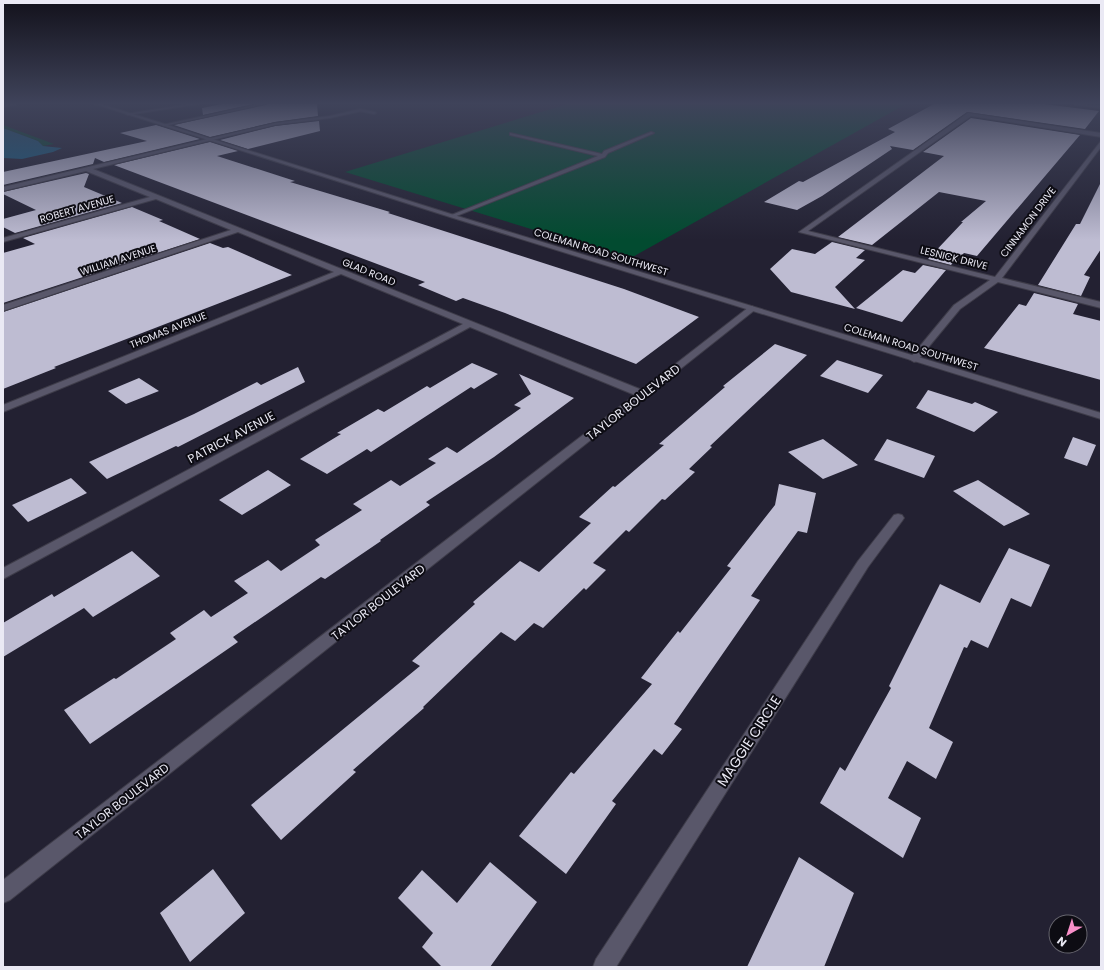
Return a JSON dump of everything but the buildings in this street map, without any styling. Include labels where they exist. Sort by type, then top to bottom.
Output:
[{"type":"street","points":[[3,189],[171,149]]},
{"type":"street","name":"COLEMAN ROAD SOUTHWEST","points":[[240,149],[1101,416]]},
{"type":"street","name":"LESNICK DRIVE","points":[[920,149],[802,232],[1101,305]]},
{"type":"street","name":"CINNAMON DRIVE","points":[[914,359],[957,307],[997,279],[1096,149]]},
{"type":"street","name":"GLAD ROAD","points":[[87,169],[643,394]]},
{"type":"street","name":"ROBERT AVENUE","points":[[3,240],[156,197]]},
{"type":"street","name":"WILLIAM AVENUE","points":[[3,308],[238,230]]},
{"type":"street","name":"THOMAS AVENUE","points":[[3,409],[340,272]]},
{"type":"street","name":"TAYLOR BOULEVARD","points":[[3,893],[752,309]]},
{"type":"street","name":"PATRICK AVENUE","points":[[3,574],[470,324]]},
{"type":"street","name":"MAGGIE CIRCLE","points":[[604,967],[859,571],[898,518]]},
{"type":"lane","points":[[583,149],[605,154]]},
{"type":"lane","points":[[452,216],[616,149]]},
{"type":"green space","points":[[419,149],[825,149],[629,259],[345,172]]},
{"type":"water","points":[[3,149],[59,149],[22,159],[3,158]]}]
